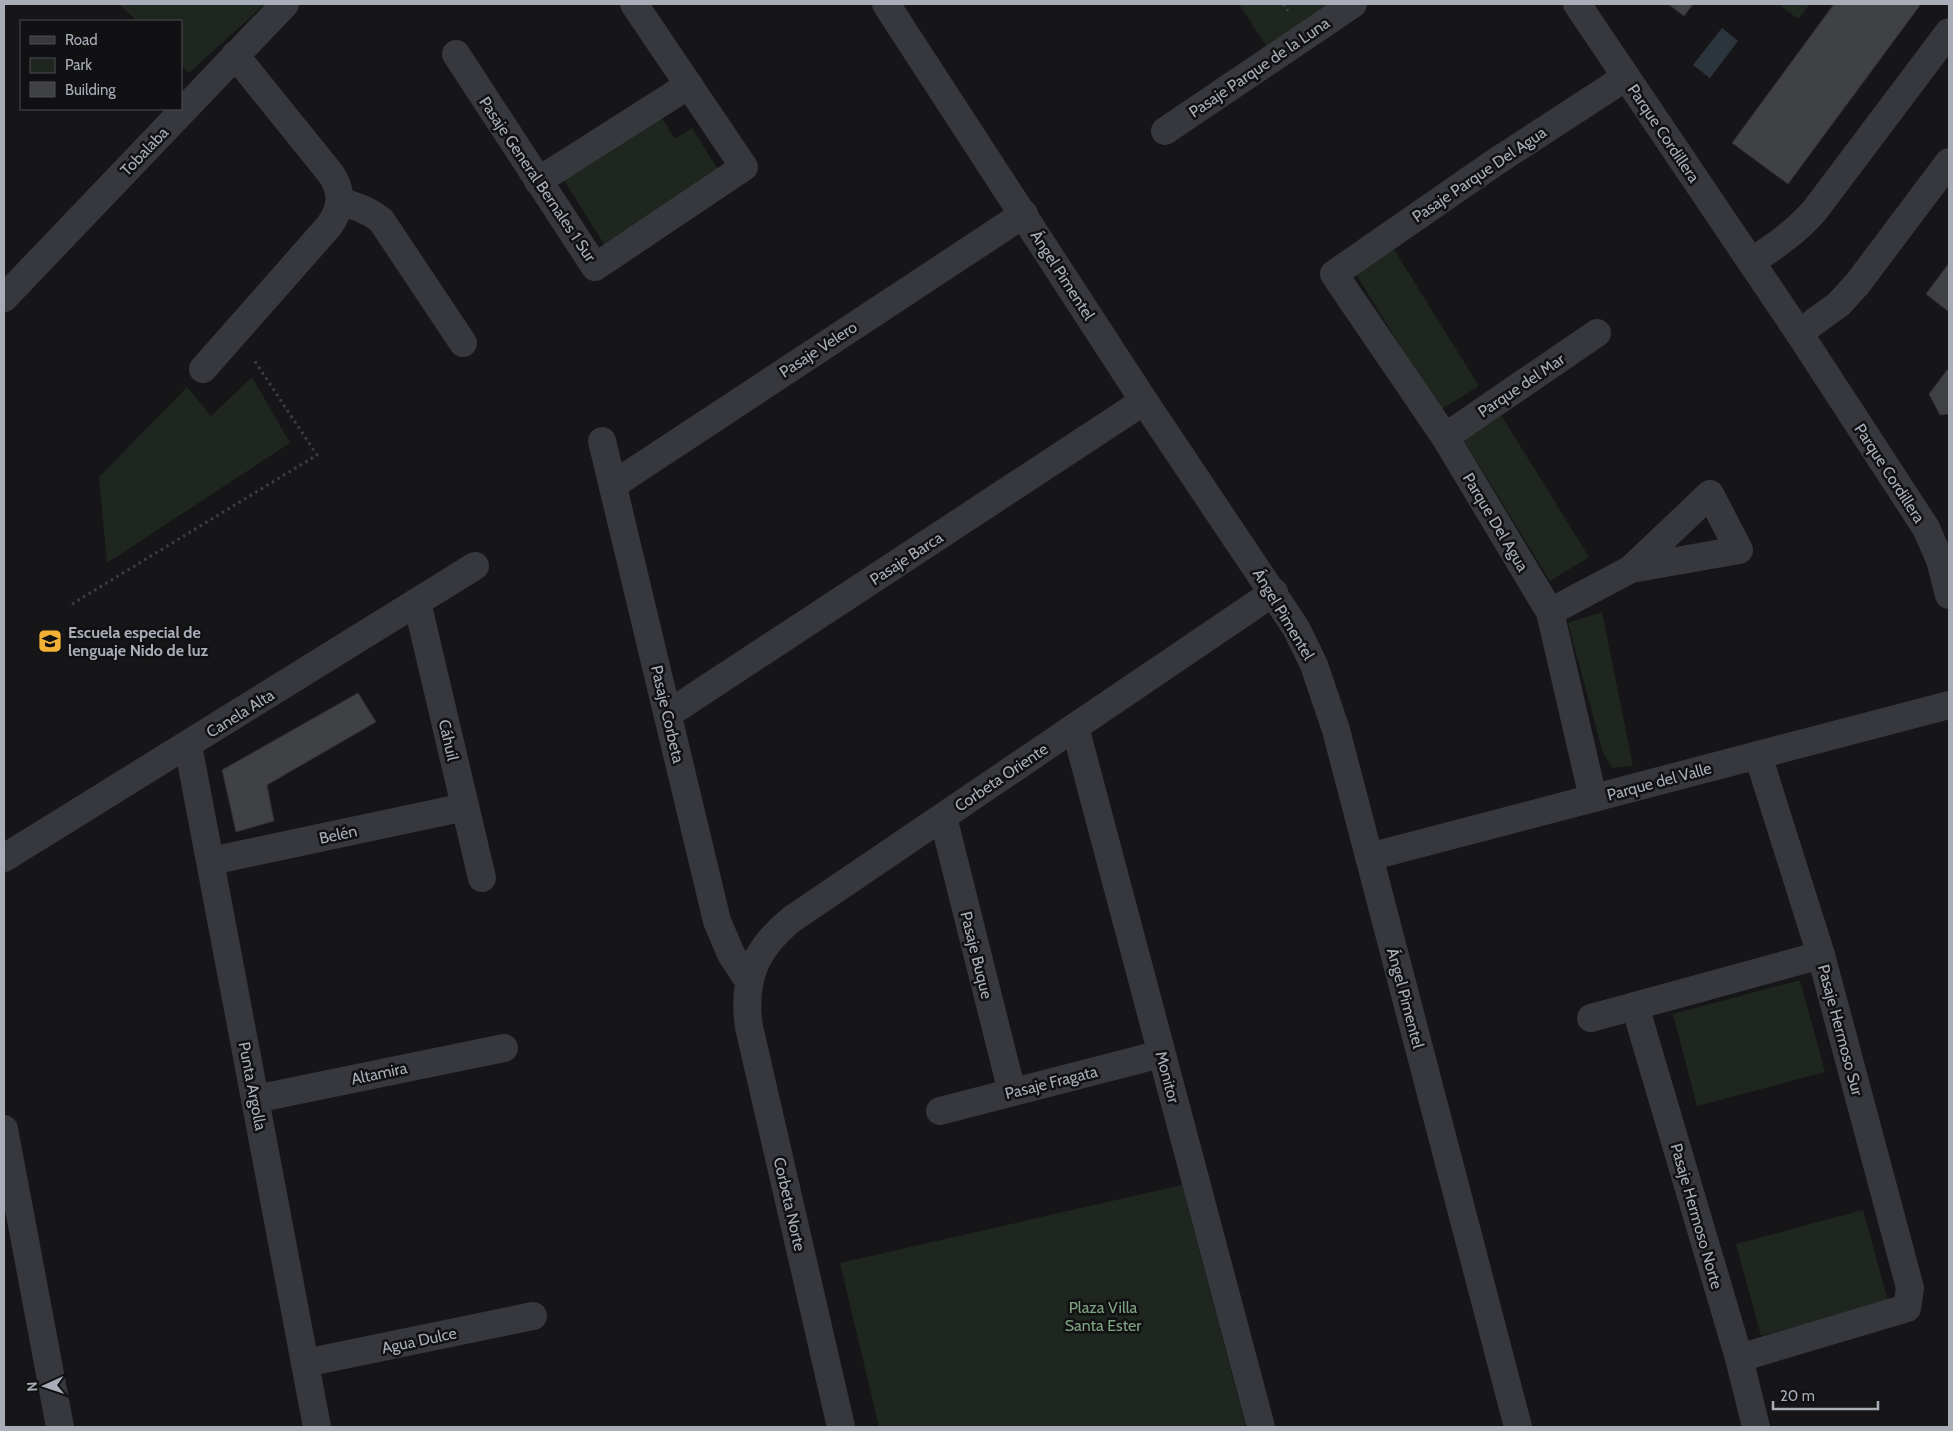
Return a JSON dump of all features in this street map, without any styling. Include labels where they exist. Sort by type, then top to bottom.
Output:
[{"type":"street","name":"Tobalaba","points":[[4,298],[285,4]]},
{"type":"street","name":"Pasaje General Bernales 1 Sur","points":[[456,54],[595,267],[744,168],[634,4]]},
{"type":"street","name":"Ángel Pimentel","points":[[886,4],[1144,401],[1274,592],[1296,628],[1327,697],[1518,1427]]},
{"type":"street","name":"Pasaje Parque de la Luna","points":[[1165,131],[1353,4]]},
{"type":"street","name":"Parque Cordillera","points":[[1577,4],[1799,333],[1926,528],[1940,560],[1949,595]]},
{"type":"street","points":[[1751,262],[1785,240],[1815,210],[1949,32]]},
{"type":"street","points":[[203,370],[329,226],[337,215],[340,202],[340,192],[331,174],[235,55]]},
{"type":"street","name":"Pasaje Parque Del Agua","points":[[1334,274],[1494,162],[1626,77]]},
{"type":"street","points":[[538,181],[689,84]]},
{"type":"street","points":[[1799,333],[1839,304],[1858,283],[1949,162]]},
{"type":"street","points":[[340,202],[356,206],[381,220],[463,343]]},
{"type":"street","name":"Pasaje Velero","points":[[613,485],[1024,214]]},
{"type":"street","name":"Parque Del Agua","points":[[1334,274],[1445,437],[1550,612],[1593,798]]},
{"type":"street","name":"Parque del Mar","points":[[1445,437],[1597,333]]},
{"type":"street","name":"Pasaje Barca","points":[[668,714],[1144,401]]},
{"type":"street","name":"Pasaje Corbeta","points":[[602,441],[717,921],[731,954],[748,980]]},
{"type":"street","name":"Canela Alta","points":[[4,858],[475,566]]},
{"type":"street","points":[[1550,612],[1631,569]]},
{"type":"street","name":"Corbeta Oriente","points":[[748,980],[763,947],[776,932],[1274,592]]},
{"type":"street","name":"Cáhuil","points":[[417,602],[482,878]]},
{"type":"street","name":"Parque del Valle","points":[[1369,857],[1949,705]]},
{"type":"street","name":"Monitor","points":[[1074,728],[1261,1427]]},
{"type":"street","name":"Punta Argolla","points":[[188,745],[317,1427]]},
{"type":"street","name":"Pasaje Hermoso Sur","points":[[1739,1358],[1907,1308],[1910,1288],[1821,955],[1758,755]]},
{"type":"street","name":"Belén","points":[[211,860],[465,807]]},
{"type":"street","name":"Pasaje Buque","points":[[943,817],[1012,1092]]},
{"type":"street","points":[[1591,1018],[1821,955]]},
{"type":"street","name":"Corbeta Norte","points":[[748,980],[746,997],[748,1027],[841,1427]]},
{"type":"street","name":"Pasaje Hermoso Norte","points":[[1635,1006],[1739,1358],[1756,1427]]},
{"type":"street","name":"Altamira","points":[[255,1098],[504,1048]]},
{"type":"street","name":"Pasaje Fragata","points":[[940,1111],[1161,1054]]},
{"type":"street","points":[[4,1129],[60,1427]]},
{"type":"street","name":"Agua Dulce","points":[[305,1363],[533,1316]]},
{"type":"path","points":[[72,604],[317,455],[236,332]]},
{"type":"green space","points":[[119,4],[265,4],[189,73],[182,67],[182,20],[136,20]]},
{"type":"green space","points":[[1239,4],[1327,4],[1330,9],[1268,49]]},
{"type":"green space","points":[[1778,4],[1810,4],[1798,19]]},
{"type":"green space","points":[[660,115],[675,139],[692,128],[719,171],[604,244],[562,177]]},
{"type":"green space","points":[[1390,243],[1479,386],[1440,410],[1352,268]]},
{"type":"green space","points":[[252,377],[290,443],[107,563],[99,477],[187,387],[211,416]]},
{"type":"green space","points":[[1501,415],[1589,557],[1550,581],[1463,439]]},
{"type":"green space","points":[[1602,612],[1633,766],[1612,768],[1603,753],[1568,623]]},
{"type":"green space","points":[[1800,980],[1825,1072],[1697,1106],[1673,1014]]},
{"type":"green space","name":"Plaza Villa Santa Ester","points":[[1182,1185],[1246,1427],[879,1427],[840,1263]]},
{"type":"green space","points":[[1863,1210],[1888,1301],[1761,1336],[1736,1244]]},
{"type":"shaded area","points":[[1722,28],[1738,41],[1710,78],[1693,65]]},
{"type":"building","points":[[1668,4],[1693,4],[1684,16]]},
{"type":"building","points":[[1834,4],[1921,4],[1788,184],[1732,143]]},
{"type":"building","points":[[1949,263],[1949,312],[1926,294]]},
{"type":"building","points":[[1947,370],[1949,370],[1949,414],[1940,415],[1929,394]]},
{"type":"building","points":[[358,693],[376,722],[267,785],[274,821],[236,832],[222,770]]},
{"type":"place","name":"Escuela especial de lenguaje Nido de luz","points":[[50,641]]}]
